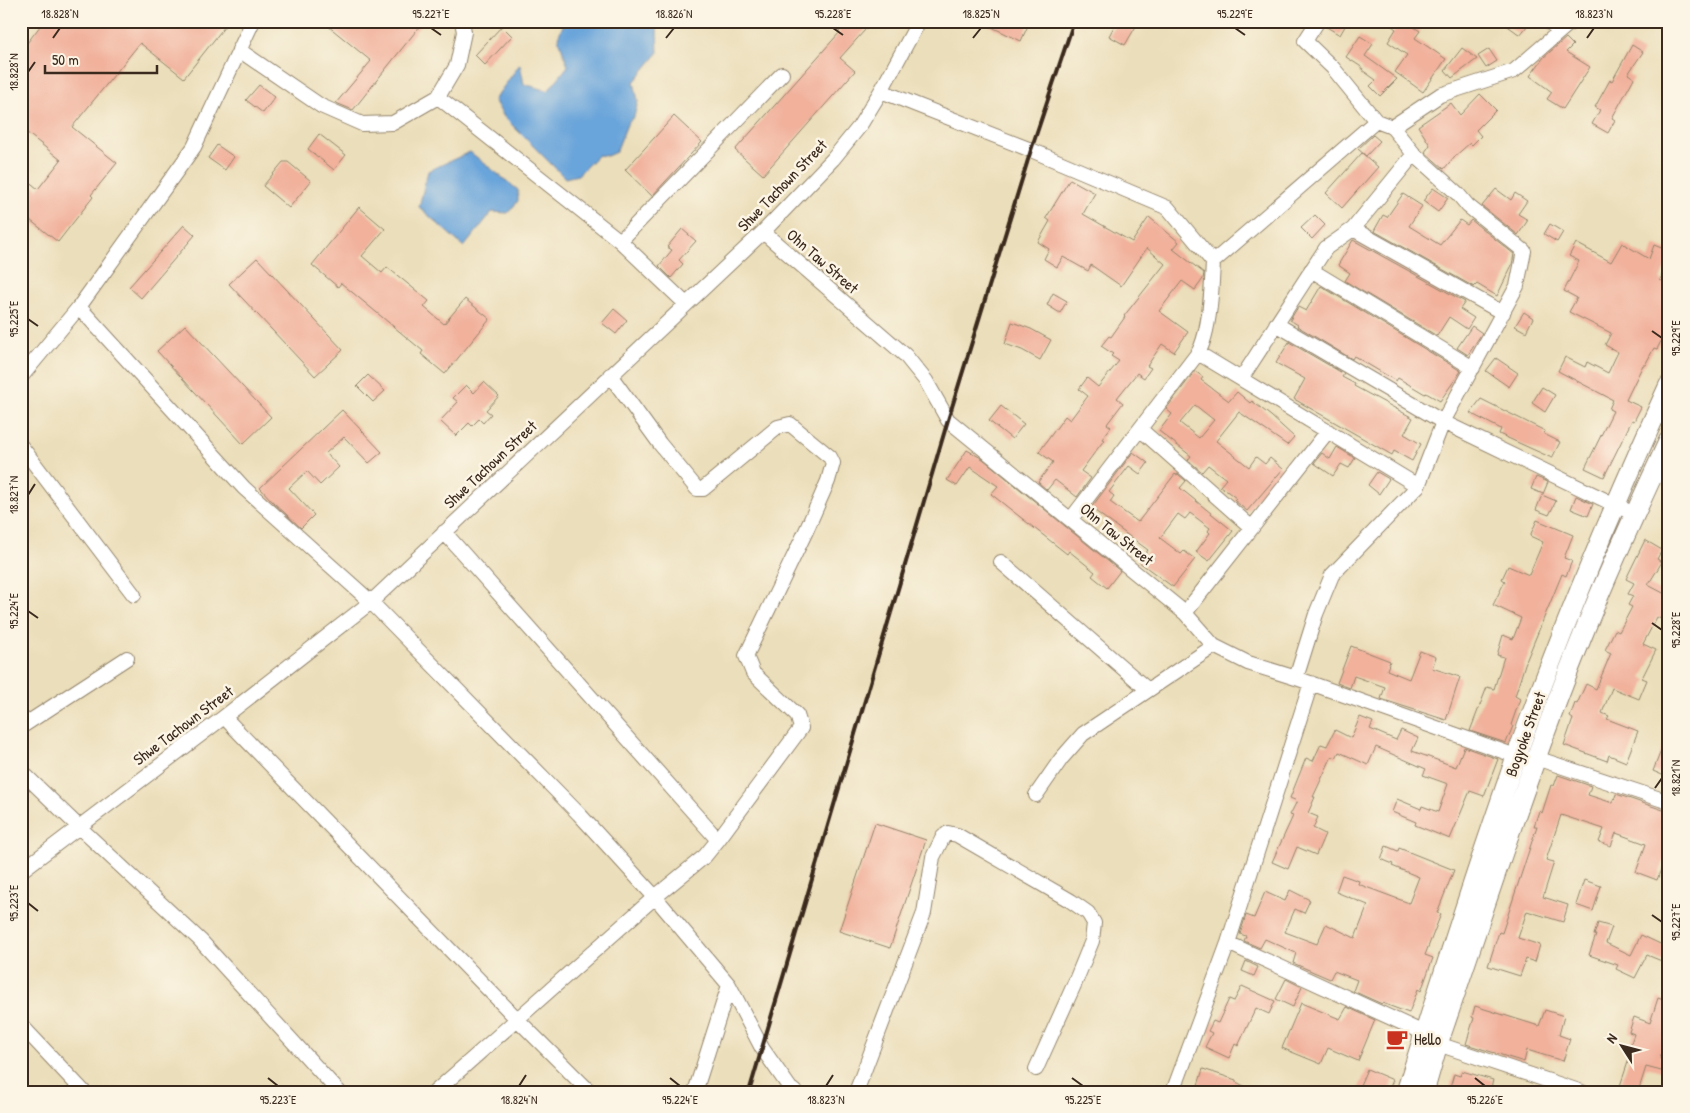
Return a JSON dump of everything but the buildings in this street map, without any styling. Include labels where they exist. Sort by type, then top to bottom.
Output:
[{"type":"main road","name":"Bogyoke Street","points":[[1424,1092],[1431,1039],[1516,756],[1614,505],[1669,385]]},
{"type":"main road","name":"Bogyoke Street","points":[[1406,1092],[1431,1039],[1582,637],[1634,514],[1669,440]]},
{"type":"street","points":[[21,378],[79,307],[194,147],[253,21]]},
{"type":"street","points":[[239,50],[321,106],[362,124],[392,123],[438,97],[457,65],[463,26],[474,21]]},
{"type":"street","name":"Shwe Tachown Street","points":[[21,871],[224,717],[371,602],[763,232],[833,159],[859,126],[881,91],[919,21]]},
{"type":"street","points":[[1296,678],[1316,614],[1332,575],[1418,486],[1443,422],[1517,286],[1524,251],[1468,206],[1458,194],[1414,154],[1392,127],[1376,122],[1333,68],[1305,41],[1318,21]]},
{"type":"street","points":[[1548,21],[1560,30]]},
{"type":"street","points":[[1392,127],[1440,95],[1514,71],[1572,21]]},
{"type":"street","points":[[620,241],[782,74]]},
{"type":"street","points":[[881,91],[1030,150],[1168,208],[1213,262],[1212,287],[1203,344],[1071,519]]},
{"type":"street","points":[[438,97],[620,241],[686,304]]},
{"type":"street","points":[[1213,262],[1376,122]]},
{"type":"street","points":[[1241,379],[1326,248],[1352,229],[1414,154]]},
{"type":"street","points":[[1352,229],[1503,313]]},
{"type":"street","name":"Ohn Taw Street","points":[[763,232],[904,355],[926,381],[948,420],[1185,613],[1214,646],[1248,663],[1311,683],[1516,756]]},
{"type":"street","points":[[1311,270],[1473,368]]},
{"type":"street","points":[[79,307],[244,488],[371,602],[580,814],[655,897],[729,985],[762,1048],[790,1088],[795,1092]]},
{"type":"street","points":[[1276,324],[1443,422],[1634,514]]},
{"type":"street","points":[[1198,353],[1418,486]]},
{"type":"street","points":[[435,1092],[655,897],[705,856],[801,728],[797,715],[753,672],[746,656],[828,481],[833,463],[830,457],[790,424],[778,427],[703,489],[697,489],[660,444],[610,375]]},
{"type":"street","points":[[1140,429],[1252,528]]},
{"type":"street","points":[[1185,613],[1328,431]]},
{"type":"street","points":[[21,446],[134,595]]},
{"type":"street","points":[[444,532],[718,840]]},
{"type":"street","points":[[1001,562],[1148,690]]},
{"type":"street","points":[[1036,795],[1061,760],[1083,734],[1214,646]]},
{"type":"street","points":[[21,727],[127,658]]},
{"type":"street","points":[[1173,1092],[1228,943],[1311,683]]},
{"type":"street","points":[[224,717],[590,1092]]},
{"type":"street","points":[[1536,758],[1669,802]]},
{"type":"street","points":[[21,771],[200,940],[339,1092]]},
{"type":"street","points":[[856,1092],[924,913],[933,857],[943,837],[948,833],[957,835],[1071,901],[1088,913],[1094,922],[1092,941],[1036,1069]]},
{"type":"street","points":[[1228,943],[1431,1039],[1582,1092]]},
{"type":"street","points":[[695,1092],[729,985]]},
{"type":"street","points":[[21,1025],[84,1092]]},
{"type":"water","points":[[565,21],[647,21],[657,27],[658,53],[634,82],[638,101],[634,117],[628,122],[616,152],[607,156],[598,155],[578,175],[565,178],[504,117],[494,100],[520,64],[524,84],[548,91],[568,66],[558,37]]},
{"type":"water","points":[[470,152],[518,190],[518,201],[508,213],[492,212],[464,247],[419,207],[428,171]]},
{"type":"railway","points":[[749,1092],[948,420],[1031,150],[1074,21]]},
{"type":"place","name":"Hello","points":[[1397,1039]]}]
